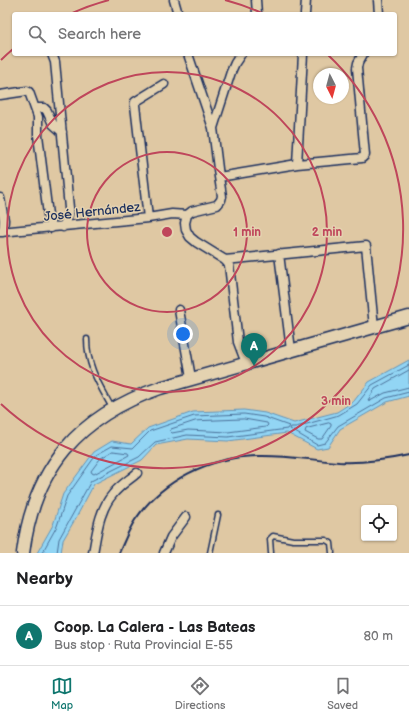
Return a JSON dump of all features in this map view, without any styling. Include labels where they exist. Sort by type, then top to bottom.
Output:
[{"type":"main road","points":[[23,553],[33,510],[42,486],[54,463],[81,432],[112,408],[146,393],[191,378],[409,317]]},
{"type":"street","points":[[174,0],[177,12]]},
{"type":"street","points":[[256,0],[257,12]]},
{"type":"street","points":[[305,12],[306,0]]},
{"type":"street","points":[[378,0],[379,12]]},
{"type":"street","points":[[53,56],[55,62],[69,208],[63,227]]},
{"type":"street","points":[[189,56],[213,128],[222,196],[217,205],[192,211],[186,215],[186,230],[190,237],[225,260],[229,265],[238,342],[246,363]]},
{"type":"street","points":[[213,128],[231,72],[240,56]]},
{"type":"street","points":[[297,164],[303,56]]},
{"type":"street","points":[[219,177],[297,164],[362,158],[365,155],[357,68],[362,56]]},
{"type":"street","points":[[148,218],[135,102],[164,84]]},
{"type":"street","points":[[0,95],[26,91],[30,92],[38,117],[38,135],[51,228]]},
{"type":"street","points":[[35,108],[44,108],[48,111],[53,124],[62,132]]},
{"type":"street","points":[[0,198],[4,220],[1,232]]},
{"type":"street","name":"José Hernández","points":[[1,232],[63,227],[172,214],[186,215]]},
{"type":"street","points":[[225,260],[366,246],[374,327]]},
{"type":"street","points":[[279,254],[291,350]]},
{"type":"street","points":[[179,310],[191,378]]},
{"type":"street","points":[[93,553],[100,520],[106,504],[118,488],[137,473]]},
{"type":"street","points":[[164,553],[171,537],[186,517]]},
{"type":"lane","points":[[87,339],[88,359],[93,372],[112,408]]},
{"type":"lane","points":[[210,553],[218,515]]},
{"type":"lane","points":[[271,553],[270,539],[273,536],[293,540],[326,540],[331,543],[332,553]]},
{"type":"water","points":[[409,360],[409,396],[387,402],[340,429],[328,447],[317,449],[287,433],[228,441],[188,439],[156,445],[142,460],[94,484],[63,540],[61,553],[37,553],[53,525],[63,494],[94,452],[112,441],[131,444],[148,428],[193,412],[244,410],[265,413],[294,423],[337,412],[354,401],[369,382]]},
{"type":"railway","points":[[119,553],[135,520],[146,506],[173,482],[188,473],[205,466],[239,457],[257,456],[357,462],[374,461],[409,455]]},
{"type":"place","name":"Coop. La Calera - Las Bateas","points":[[254,366]]}]
